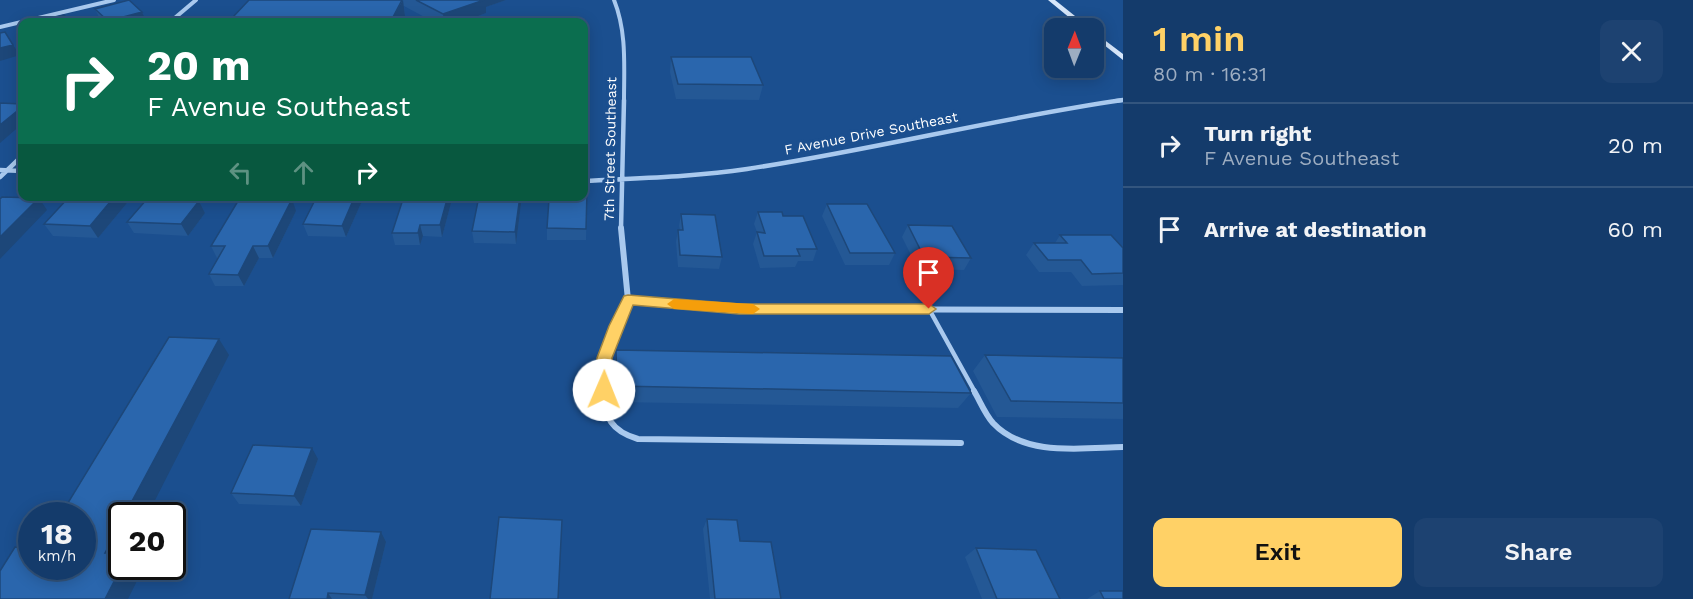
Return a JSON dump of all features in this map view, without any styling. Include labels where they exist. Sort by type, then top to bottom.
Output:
[{"type":"main road","points":[[1051,0],[1074,18]]},
{"type":"main road","points":[[1104,42],[1123,58]]},
{"type":"street","points":[[38,18],[114,0]]},
{"type":"street","points":[[175,18],[196,0]]},
{"type":"street","name":"7th Street Southeast","points":[[614,0],[621,16],[624,119],[620,213],[628,300]]},
{"type":"street","points":[[0,27],[18,23]]},
{"type":"street","name":"F Avenue Drive Southeast","points":[[588,181],[692,176],[748,169],[1054,110],[1123,100]]},
{"type":"street","points":[[0,177],[18,160]]},
{"type":"street","points":[[0,170],[18,171]]},
{"type":"street","points":[[628,300],[739,309],[1123,310]]},
{"type":"lane","points":[[628,300],[605,358],[603,377],[604,403],[611,424],[621,434],[638,439],[961,443]]},
{"type":"lane","points":[[929,309],[991,421],[1001,431],[1017,441],[1035,446],[1123,447]]},
{"type":"building","points":[[129,0],[142,12],[119,18],[105,18],[95,9]]},
{"type":"building","points":[[249,0],[402,0],[393,18],[233,17]]},
{"type":"building","points":[[416,0],[484,0],[443,14]]},
{"type":"building","points":[[5,32],[13,45],[0,48],[0,33]]},
{"type":"building","points":[[671,57],[751,57],[763,85],[678,84]]},
{"type":"building","points":[[0,103],[18,104],[18,110],[0,125]]},
{"type":"building","points":[[2,197],[18,197],[18,201],[36,201],[0,237],[0,199]]},
{"type":"building","points":[[65,201],[111,201],[90,226],[44,224]]},
{"type":"building","points":[[145,201],[199,201],[181,224],[127,222]]},
{"type":"building","points":[[238,201],[291,201],[268,246],[253,246],[238,275],[209,274],[225,246],[211,246]]},
{"type":"building","points":[[314,201],[353,201],[342,226],[303,224]]},
{"type":"building","points":[[402,201],[447,201],[440,225],[420,225],[418,233],[392,233]]},
{"type":"building","points":[[478,201],[519,201],[515,232],[472,231]]},
{"type":"building","points":[[549,201],[587,201],[586,229],[547,228]]},
{"type":"building","points":[[827,204],[867,204],[895,253],[850,253]]},
{"type":"building","points":[[758,212],[782,212],[783,216],[803,216],[817,249],[797,249],[800,256],[764,256],[757,232],[765,233]]},
{"type":"building","points":[[681,214],[715,215],[722,257],[680,255],[678,230],[683,230]]},
{"type":"building","points":[[908,225],[952,226],[971,258],[924,257]]},
{"type":"building","points":[[1060,235],[1111,235],[1123,248],[1123,273],[1092,274],[1081,260],[1048,260],[1034,243],[1067,243]]},
{"type":"building","points":[[169,337],[219,339],[132,502],[108,502],[108,547],[105,553],[108,553],[108,580],[115,580],[105,599],[0,599],[0,571],[15,547],[18,547],[18,580],[96,580],[96,502],[69,502]]},
{"type":"building","points":[[616,350],[951,356],[971,393],[617,386]]},
{"type":"building","points":[[985,355],[1123,358],[1123,403],[1011,401]]},
{"type":"building","points":[[253,445],[312,448],[294,496],[231,493]]},
{"type":"building","points":[[499,517],[562,520],[558,599],[490,599]]},
{"type":"building","points":[[707,519],[737,520],[740,541],[771,542],[781,599],[715,599]]},
{"type":"building","points":[[311,529],[381,532],[365,595],[328,593],[327,599],[289,599]]},
{"type":"building","points":[[976,548],[1036,550],[1060,599],[997,599]]},
{"type":"building","points":[[1100,591],[1123,591],[1123,599],[1104,599]]},
{"type":"slow traffic","points":[[674,304],[753,309]]},
{"type":"route","points":[[604,390],[605,358],[628,300],[739,309],[929,309]]}]
